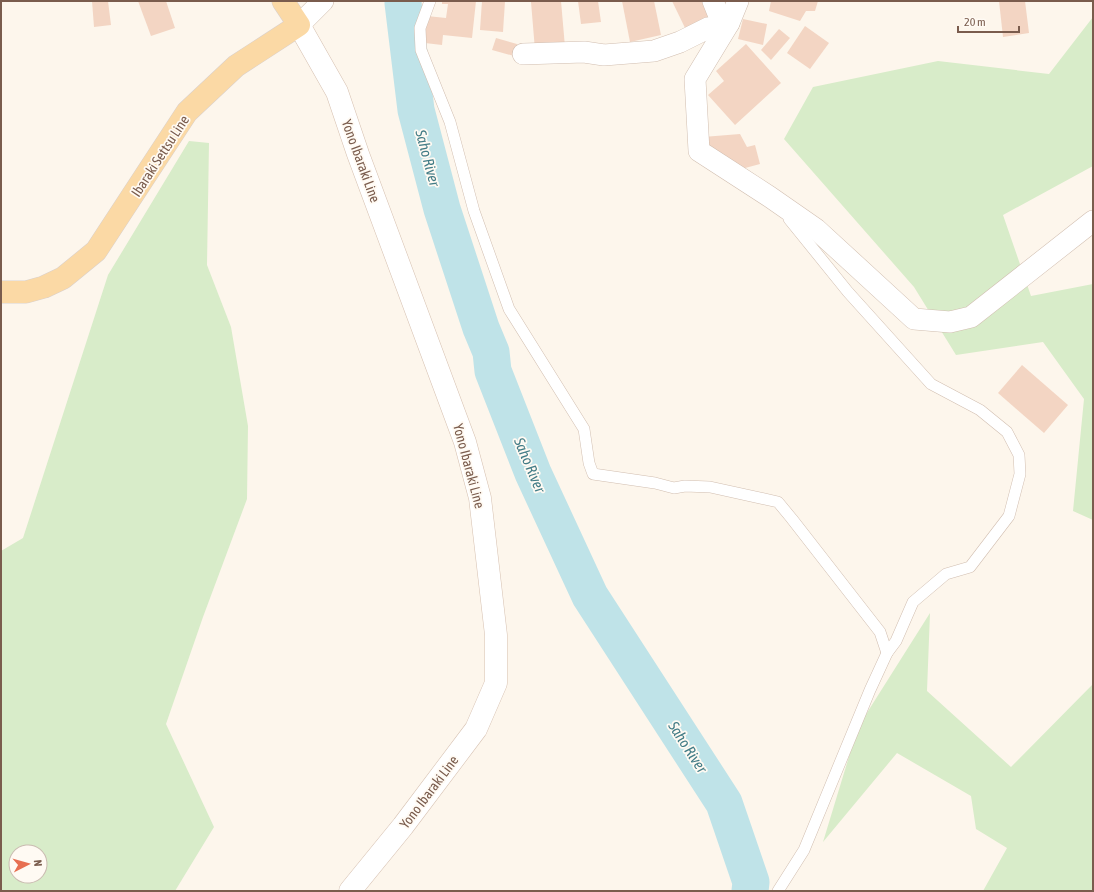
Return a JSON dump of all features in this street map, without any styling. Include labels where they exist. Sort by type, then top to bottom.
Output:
[{"type":"main road","points":[[283,1],[299,25]]},
{"type":"main road","name":"Ibaraki Settsu Line","points":[[1,292],[26,292],[44,287],[63,278],[96,252],[187,112],[236,66],[299,25]]},
{"type":"main road","name":"Yono Ibaraki Line","points":[[299,25],[337,92],[465,442],[480,498],[496,635],[496,683],[476,729],[403,826],[350,891]]},
{"type":"street","points":[[299,25],[323,1]]},
{"type":"street","points":[[713,1],[726,24]]},
{"type":"street","points":[[738,1],[695,79],[700,151],[816,229],[914,320],[950,322],[972,317],[1093,221]]},
{"type":"street","points":[[523,54],[584,52],[604,55],[654,51],[680,42],[708,28],[726,24]]},
{"type":"lane","points":[[430,1],[420,28],[421,50],[450,122],[474,211],[509,309],[584,429],[589,463],[593,474],[605,477],[655,483],[674,488],[685,486],[710,487],[778,502],[880,632],[887,653]]},
{"type":"lane","points":[[770,197],[801,232],[848,292],[931,384],[980,410],[1007,432],[1020,455],[1020,474],[1009,516],[970,567],[946,574],[913,602],[896,641],[887,653],[870,690],[804,850],[778,891]]},
{"type":"green space","points":[[1093,17],[1093,166],[1003,215],[1031,296],[1093,284],[1093,520],[1073,511],[1084,399],[1043,342],[956,355],[914,287],[784,139],[813,87],[938,61],[1049,74]]},
{"type":"green space","points":[[189,141],[209,143],[207,265],[231,327],[248,426],[247,499],[203,617],[166,724],[214,827],[175,891],[1,891],[1,551],[23,538],[108,275]]},
{"type":"green space","points":[[930,613],[927,691],[1011,767],[1093,684],[1093,891],[983,891],[1007,848],[976,829],[971,796],[897,753],[823,842],[858,727]]},
{"type":"building","points":[[92,1],[108,1],[111,25],[94,27]]},
{"type":"building","points":[[138,1],[166,1],[175,28],[151,36]]},
{"type":"building","points":[[442,1],[476,1],[472,38],[443,35],[442,45],[425,43],[427,16],[446,18],[448,4],[442,4]]},
{"type":"building","points":[[482,1],[505,1],[503,32],[480,30]]},
{"type":"building","points":[[561,1],[565,47],[535,50],[531,2]]},
{"type":"building","points":[[578,1],[598,1],[601,22],[581,24]]},
{"type":"building","points":[[622,1],[654,1],[661,35],[630,42]]},
{"type":"building","points":[[672,1],[702,1],[711,20],[687,32]]},
{"type":"building","points":[[771,1],[818,1],[815,11],[806,11],[800,21],[769,11]]},
{"type":"building","points":[[999,1],[1025,1],[1029,33],[1003,37]]},
{"type":"building","points":[[743,19],[767,24],[763,45],[738,39]]},
{"type":"building","points":[[805,26],[829,43],[810,69],[787,53]]},
{"type":"building","points":[[779,29],[790,38],[771,60],[761,50]]},
{"type":"building","points":[[496,38],[517,44],[514,56],[492,50]]},
{"type":"building","points":[[746,44],[781,83],[735,125],[708,95],[724,81],[716,71]]},
{"type":"building","points":[[740,134],[747,147],[755,145],[760,164],[734,171],[705,151],[703,137]]},
{"type":"building","points":[[1022,365],[1068,405],[1044,433],[998,393]]},
{"type":"waterway","name":"Saho River","points":[[403,1],[416,110],[442,209],[481,328],[491,352],[493,371],[533,473],[590,596],[724,803],[751,882],[750,891]]}]
